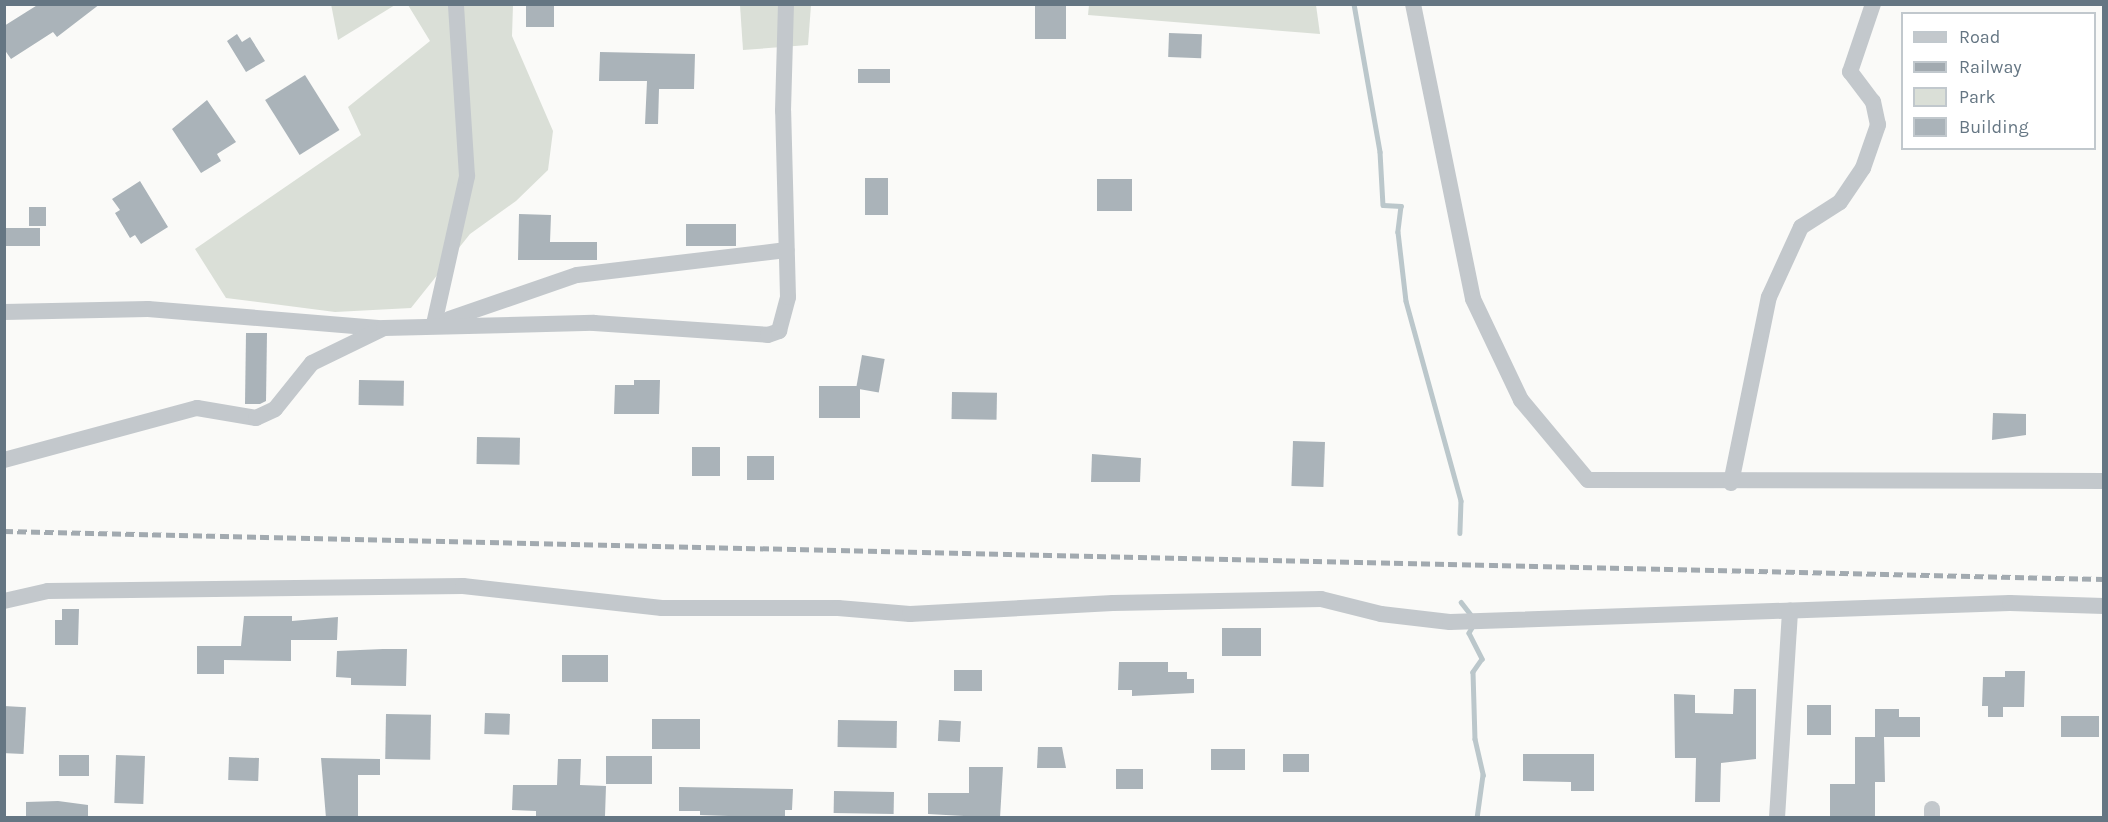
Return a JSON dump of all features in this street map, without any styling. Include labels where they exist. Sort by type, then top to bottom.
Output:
[{"type":"street","points":[[434,324],[467,176],[456,4]]},
{"type":"street","points":[[4,312],[148,309],[384,328],[434,324],[594,323],[768,335],[779,331],[785,319],[787,250],[786,4]]},
{"type":"street","points":[[1413,4],[1473,299],[1521,400],[1588,480],[1731,483],[2103,482]]},
{"type":"street","points":[[1731,483],[1769,297],[1801,227],[1840,202],[1863,168],[1878,125],[1873,102],[1850,72],[1873,4]]},
{"type":"street","points":[[434,324],[577,275],[787,250]]},
{"type":"street","points":[[4,460],[197,408],[256,418],[275,409],[312,363],[384,328]]},
{"type":"street","points":[[4,601],[48,591],[463,586],[662,608],[838,608],[910,614],[1113,603],[1321,599],[1381,614],[1450,622],[2010,603],[2103,606]]},
{"type":"street","points":[[1777,818],[1790,610]]},
{"type":"green space","points":[[331,4],[395,4],[395,5],[338,40]]},
{"type":"green space","points":[[408,5],[513,5],[512,36],[553,131],[548,170],[516,201],[470,234],[411,308],[335,312],[226,298],[195,249],[361,135],[348,107],[430,41]]},
{"type":"green space","points":[[740,5],[811,5],[808,45],[743,50]]},
{"type":"green space","points":[[1089,5],[1316,5],[1320,34],[1088,15]]},
{"type":"building","points":[[39,4],[100,4],[57,37],[53,32],[11,59],[4,49],[4,26]]},
{"type":"building","points":[[526,4],[554,4],[554,27],[526,27]]},
{"type":"building","points":[[1035,4],[1066,4],[1066,39],[1035,39]]},
{"type":"building","points":[[1169,33],[1202,34],[1201,58],[1168,57]]},
{"type":"building","points":[[237,34],[242,42],[250,37],[265,61],[246,72],[227,41]]},
{"type":"building","points":[[600,52],[695,54],[694,89],[659,89],[658,124],[645,124],[647,81],[599,81]]},
{"type":"building","points":[[858,69],[890,69],[890,83],[858,83]]},
{"type":"building","points":[[305,75],[339,130],[300,155],[265,100]]},
{"type":"building","points":[[207,100],[236,142],[217,154],[221,161],[201,173],[172,129]]},
{"type":"building","points":[[865,178],[888,178],[888,215],[865,215]]},
{"type":"building","points":[[1097,179],[1132,179],[1132,211],[1097,211]]},
{"type":"building","points":[[140,181],[168,227],[141,244],[135,235],[130,238],[115,213],[120,210],[112,199]]},
{"type":"building","points":[[29,207],[46,207],[46,226],[29,226]]},
{"type":"building","points":[[519,214],[551,215],[550,242],[597,242],[597,260],[518,260]]},
{"type":"building","points":[[686,224],[736,224],[736,246],[686,246]]},
{"type":"building","points":[[4,228],[40,228],[40,246],[4,246]]},
{"type":"building","points":[[246,333],[267,333],[266,401],[260,404],[245,404]]},
{"type":"building","points":[[862,355],[885,359],[879,392],[856,388]]},
{"type":"building","points":[[359,380],[404,381],[404,406],[359,405]]},
{"type":"building","points":[[634,380],[660,380],[659,414],[614,414],[615,385],[634,385]]},
{"type":"building","points":[[819,386],[860,386],[860,418],[819,418]]},
{"type":"building","points":[[952,392],[997,393],[997,420],[952,419]]},
{"type":"building","points":[[1993,413],[2026,414],[2026,435],[1992,440]]},
{"type":"building","points":[[477,437],[520,438],[520,465],[477,464]]},
{"type":"building","points":[[1293,441],[1325,442],[1323,487],[1291,486]]},
{"type":"building","points":[[692,447],[720,447],[720,476],[692,476]]},
{"type":"building","points":[[1092,454],[1141,458],[1140,482],[1091,482]]},
{"type":"building","points":[[747,456],[774,456],[774,480],[747,480]]},
{"type":"building","points":[[62,609],[79,609],[78,645],[55,645],[55,620],[62,620]]},
{"type":"building","points":[[244,616],[292,616],[292,621],[338,617],[337,640],[291,640],[291,661],[224,660],[224,674],[197,674],[197,646],[241,646]]},
{"type":"building","points":[[1222,628],[1261,628],[1261,656],[1222,656]]},
{"type":"building","points":[[407,649],[406,686],[351,685],[351,678],[336,677],[337,651]]},
{"type":"building","points":[[562,655],[608,655],[608,682],[562,682]]},
{"type":"building","points":[[1119,662],[1168,662],[1168,672],[1187,672],[1187,679],[1194,679],[1194,693],[1132,696],[1132,690],[1118,690]]},
{"type":"building","points":[[954,670],[982,670],[982,691],[954,691]]},
{"type":"building","points":[[2005,671],[2025,671],[2024,707],[2003,707],[2003,717],[1988,717],[1988,706],[1982,706],[1983,677],[2005,677]]},
{"type":"building","points":[[1734,689],[1756,689],[1756,759],[1721,763],[1720,802],[1695,802],[1696,758],[1675,758],[1674,694],[1695,695],[1695,713],[1733,714]]},
{"type":"building","points":[[1807,705],[1831,705],[1831,735],[1807,735]]},
{"type":"building","points":[[4,706],[26,707],[24,754],[4,753]]},
{"type":"building","points":[[1875,709],[1899,709],[1899,717],[1920,717],[1920,737],[1884,737],[1885,782],[1875,782],[1875,818],[1830,818],[1830,784],[1855,784],[1855,737],[1875,737]]},
{"type":"building","points":[[485,713],[510,714],[509,735],[484,734]]},
{"type":"building","points":[[386,714],[431,715],[430,760],[385,759]]},
{"type":"building","points":[[2061,716],[2099,716],[2099,737],[2061,737]]},
{"type":"building","points":[[652,719],[700,719],[700,749],[652,749]]},
{"type":"building","points":[[838,720],[897,721],[897,748],[838,747]]},
{"type":"building","points":[[939,720],[961,721],[960,742],[938,741]]},
{"type":"building","points":[[1038,747],[1062,747],[1066,768],[1037,768]]},
{"type":"building","points":[[1211,749],[1245,749],[1245,770],[1211,770]]},
{"type":"building","points":[[1283,754],[1309,754],[1309,772],[1283,772]]},
{"type":"building","points":[[1523,754],[1594,754],[1594,791],[1571,791],[1571,782],[1523,781]]},
{"type":"building","points":[[59,755],[89,755],[89,776],[59,776]]},
{"type":"building","points":[[116,755],[145,756],[143,804],[114,803]]},
{"type":"building","points":[[606,756],[652,756],[652,784],[606,784]]},
{"type":"building","points":[[229,757],[259,758],[258,781],[228,780]]},
{"type":"building","points":[[321,758],[380,759],[380,775],[358,775],[358,818],[326,818]]},
{"type":"building","points":[[558,759],[581,759],[580,785],[606,786],[605,816],[536,818],[536,811],[512,810],[513,785],[557,785]]},
{"type":"building","points":[[969,767],[1003,767],[1000,818],[928,814],[928,793],[969,793]]},
{"type":"building","points":[[1116,769],[1143,769],[1143,789],[1116,789]]},
{"type":"building","points":[[679,787],[793,789],[792,810],[785,810],[785,818],[700,815],[700,811],[679,811]]},
{"type":"building","points":[[834,791],[894,792],[894,814],[834,813]]},
{"type":"building","points":[[58,801],[88,805],[88,818],[26,818],[26,802]]},
{"type":"waterway","points":[[1354,4],[1380,152],[1383,205],[1401,206],[1398,232],[1406,301],[1461,501],[1460,533]]},
{"type":"waterway","points":[[1461,602],[1472,616]]},
{"type":"waterway","points":[[1473,626],[1469,633],[1482,659],[1473,672],[1475,739],[1483,775],[1477,818]]},
{"type":"railway","points":[[4,531],[2104,579]]}]
